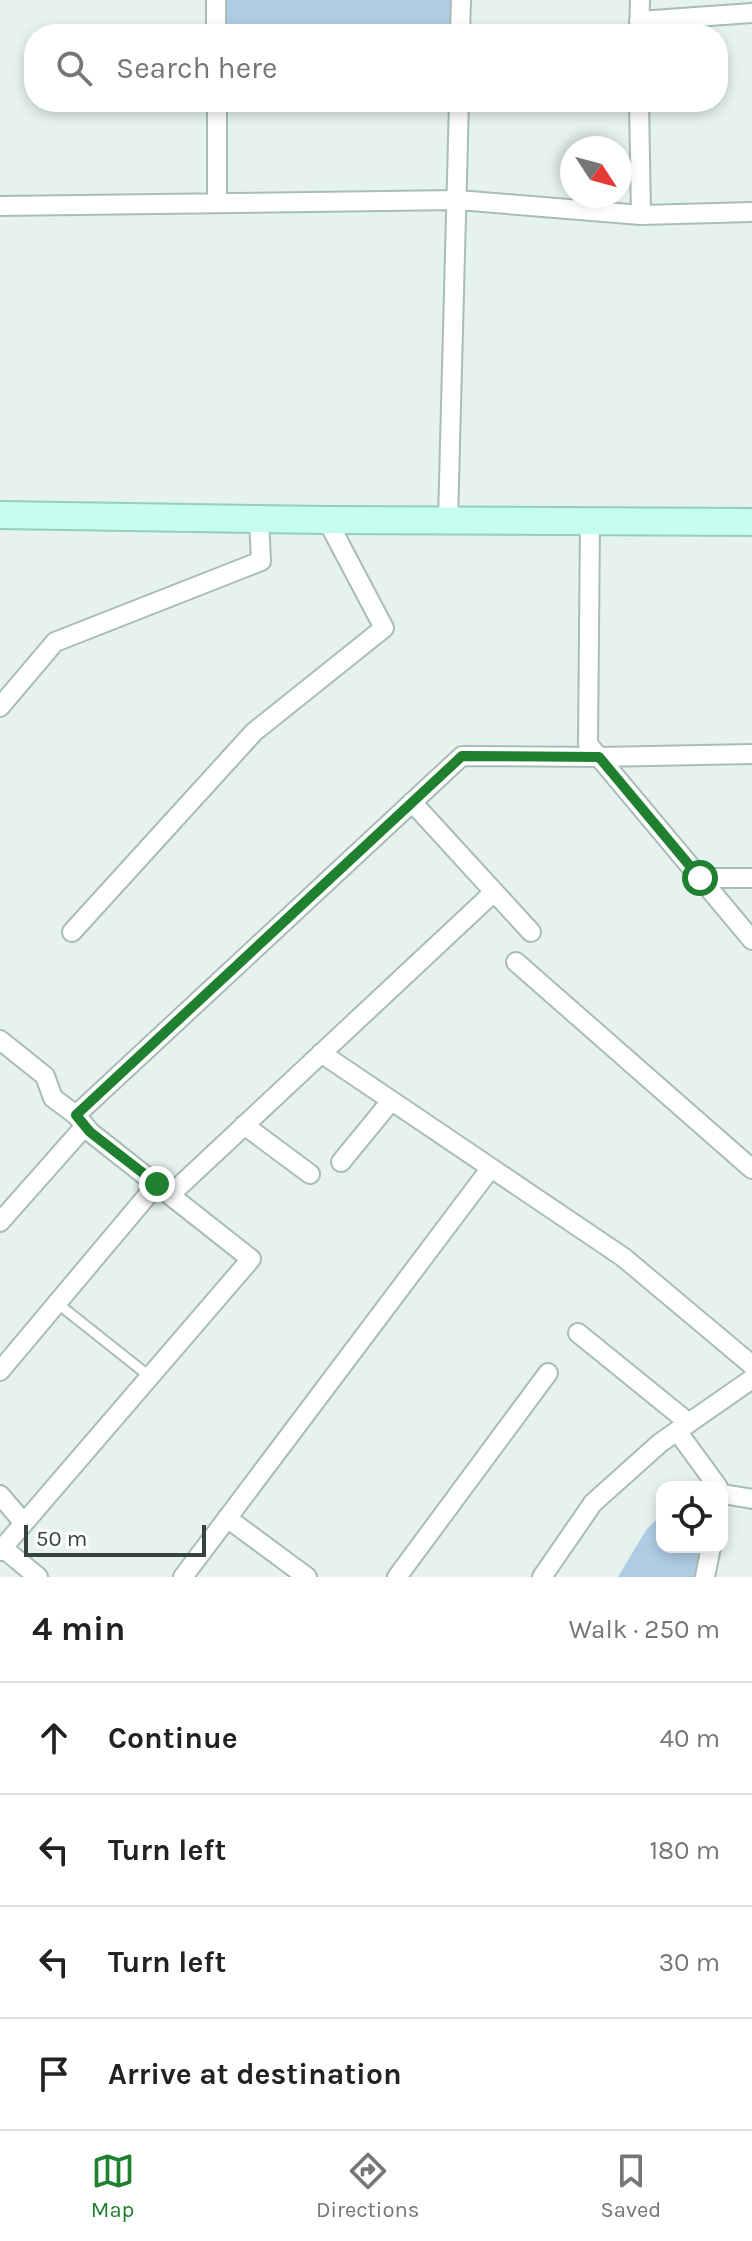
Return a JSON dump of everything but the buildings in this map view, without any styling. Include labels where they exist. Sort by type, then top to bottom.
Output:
[{"type":"street","points":[[216,0],[216,24]]},
{"type":"street","points":[[460,24],[461,0]]},
{"type":"street","points":[[639,24],[640,0]]},
{"type":"street","points":[[669,24],[752,13]]},
{"type":"street","points":[[217,112],[217,202]]},
{"type":"street","points":[[448,520],[459,112]]},
{"type":"street","points":[[639,112],[641,215]]},
{"type":"street","points":[[0,206],[458,200],[641,215],[752,212]]},
{"type":"street","points":[[0,515],[752,522]]},
{"type":"street","points":[[0,707],[55,642],[261,561],[259,519]]},
{"type":"street","points":[[72,932],[254,732],[384,628],[327,520]]},
{"type":"street","points":[[590,520],[588,744],[752,940]]},
{"type":"street","points":[[0,1222],[80,1120],[462,756],[752,754]]},
{"type":"street","points":[[412,802],[531,932]]},
{"type":"street","points":[[700,878],[752,878]]},
{"type":"street","points":[[0,1371],[57,1303],[163,1189],[244,1125],[494,892]]},
{"type":"street","points":[[516,962],[752,1169]]},
{"type":"street","points":[[0,1040],[45,1076],[53,1098],[251,1259],[1,1549],[38,1577]]},
{"type":"street","points":[[321,1053],[623,1257],[752,1365]]},
{"type":"street","points":[[341,1162],[391,1101]]},
{"type":"street","points":[[244,1125],[310,1174]]},
{"type":"street","points":[[183,1577],[490,1169]]},
{"type":"street","points":[[578,1333],[683,1427],[714,1481]]},
{"type":"street","points":[[397,1577],[548,1373]]},
{"type":"street","points":[[542,1577],[593,1503],[660,1443],[752,1379]]},
{"type":"street","points":[[0,1495],[24,1523]]},
{"type":"street","points":[[728,1496],[752,1499]]},
{"type":"street","points":[[227,1518],[307,1577]]},
{"type":"street","points":[[705,1577],[710,1553]]},
{"type":"lane","points":[[57,1303],[149,1376]]},
{"type":"shaded area","points":[[226,0],[452,0],[453,24],[226,24]]},
{"type":"shaded area","points":[[656,1520],[656,1553],[710,1553],[705,1577],[618,1577],[646,1530]]},
{"type":"route","points":[[157,1184],[90,1132],[76,1115],[462,756],[599,757],[700,878]]}]
